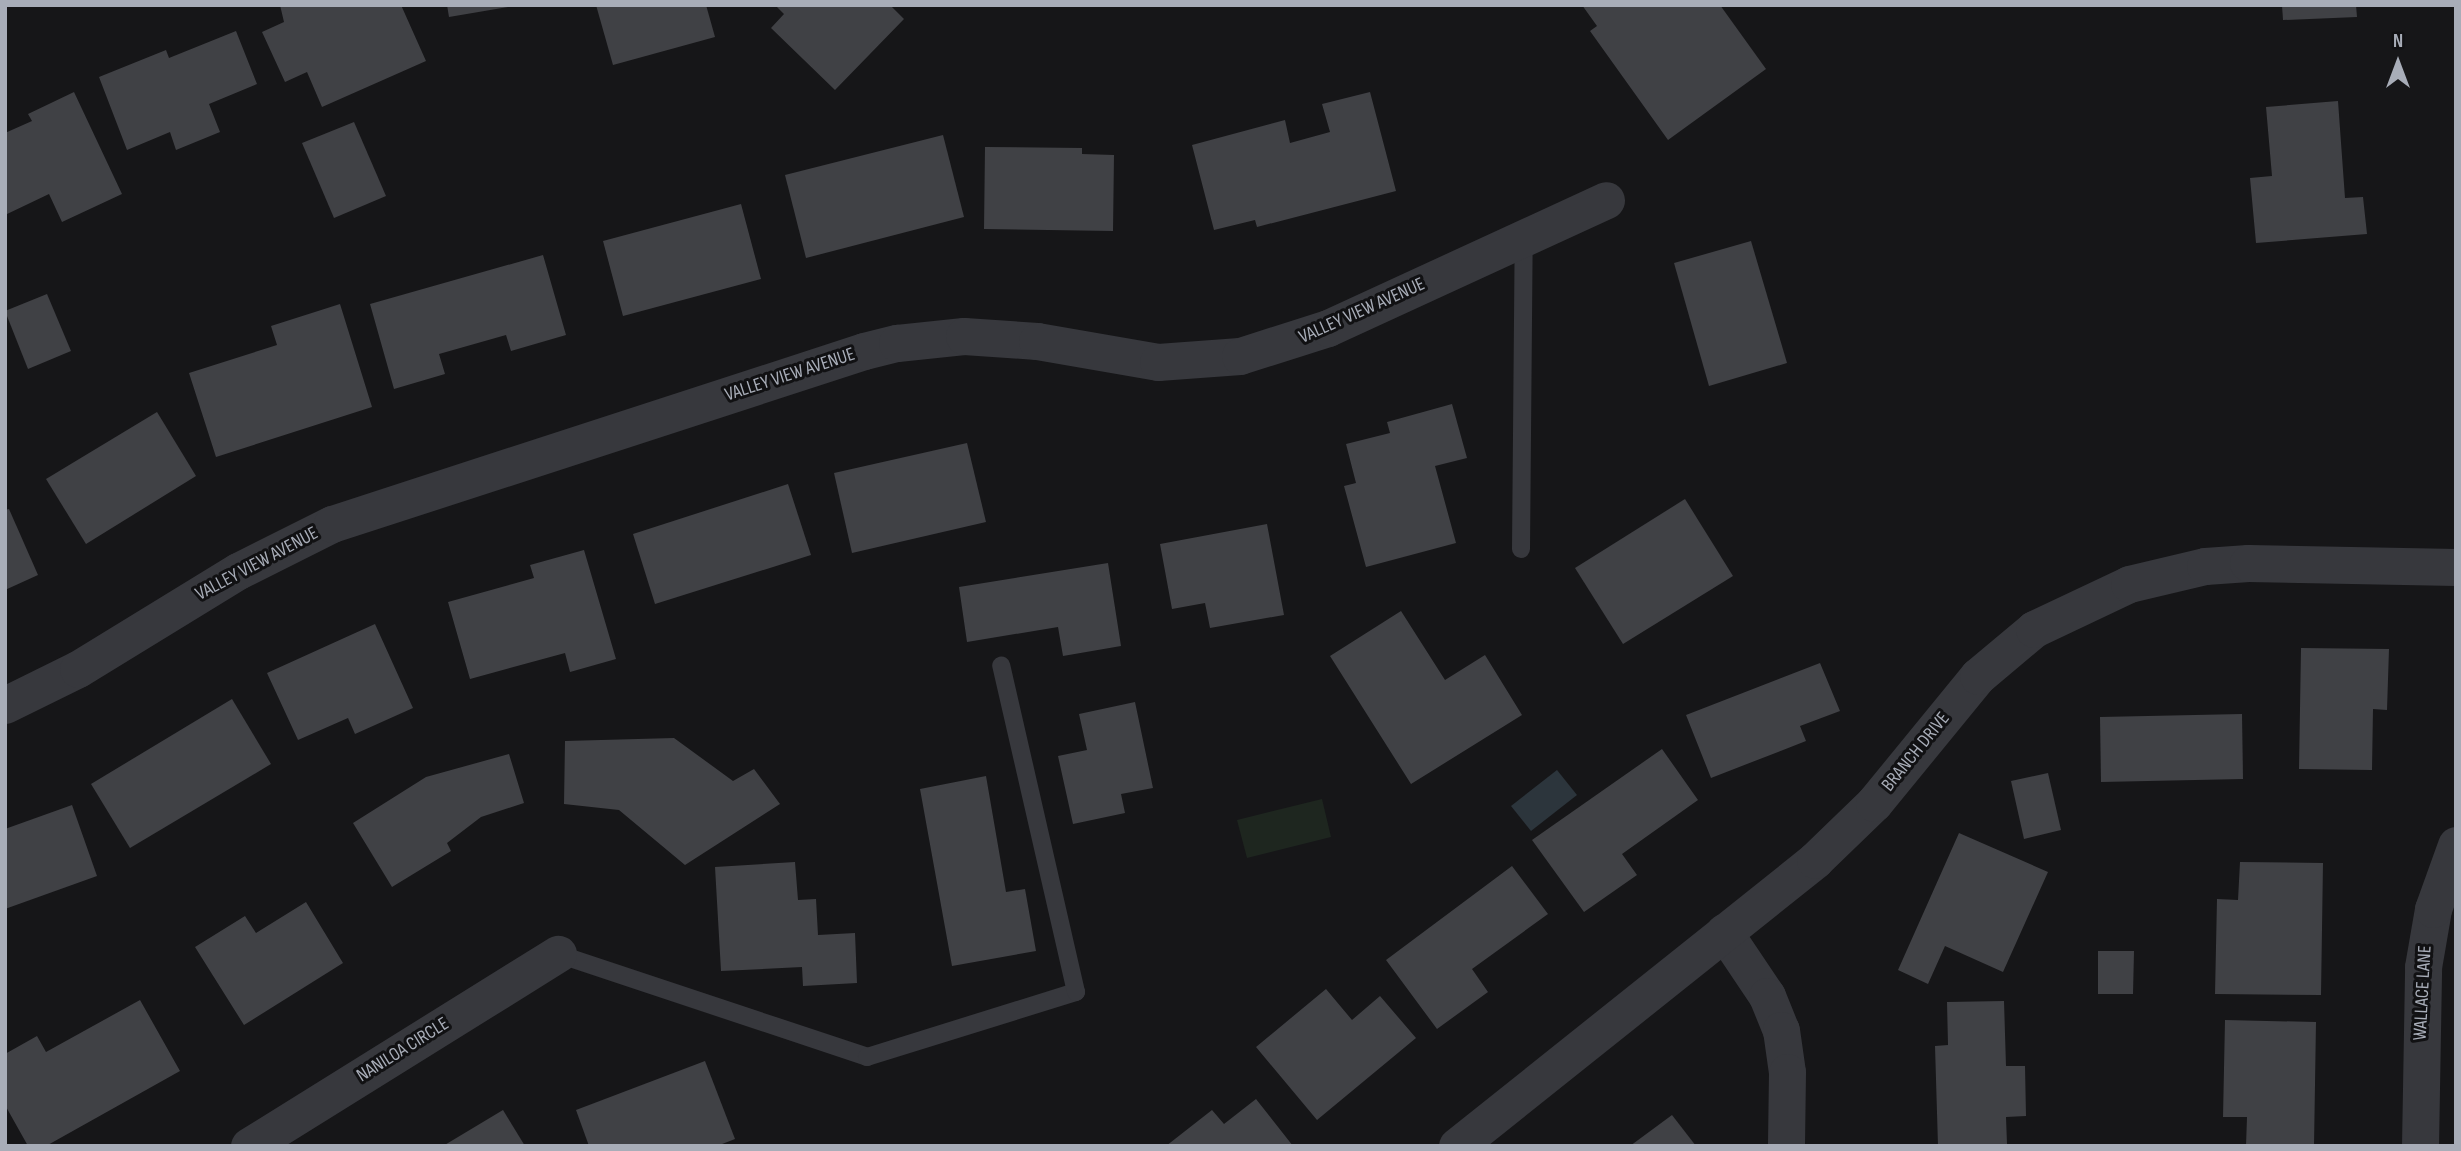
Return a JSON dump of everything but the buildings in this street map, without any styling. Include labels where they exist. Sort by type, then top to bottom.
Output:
[{"type":"street","name":"VALLEY VIEW AVENUE","points":[[5,705],[78,669],[238,571],[332,524],[864,351],[964,336],[1037,341],[1158,362],[1240,356],[1328,328],[1606,200]]},
{"type":"street","name":"BRANCH DRIVE","points":[[1457,1146],[1855,823],[2003,651],[2065,612],[2129,584],[2205,566],[2248,563],[2456,567]]},
{"type":"street","name":"WALLACE LANE","points":[[2420,1146],[2423,967],[2434,909],[2456,845]]},
{"type":"street","points":[[1724,932],[1767,996],[1781,1030],[1787,1072],[1786,1146]]},
{"type":"street","name":"NANILOA CIRCLE","points":[[248,1146],[558,954]]},
{"type":"lane","points":[[1521,549],[1524,236]]},
{"type":"lane","points":[[558,954],[867,1057],[1076,992],[1001,665]]},
{"type":"shaded area","points":[[1557,770],[1577,795],[1531,831],[1511,806]]},
{"type":"shaded area","points":[[1322,799],[1331,837],[1247,858],[1237,820]]}]
